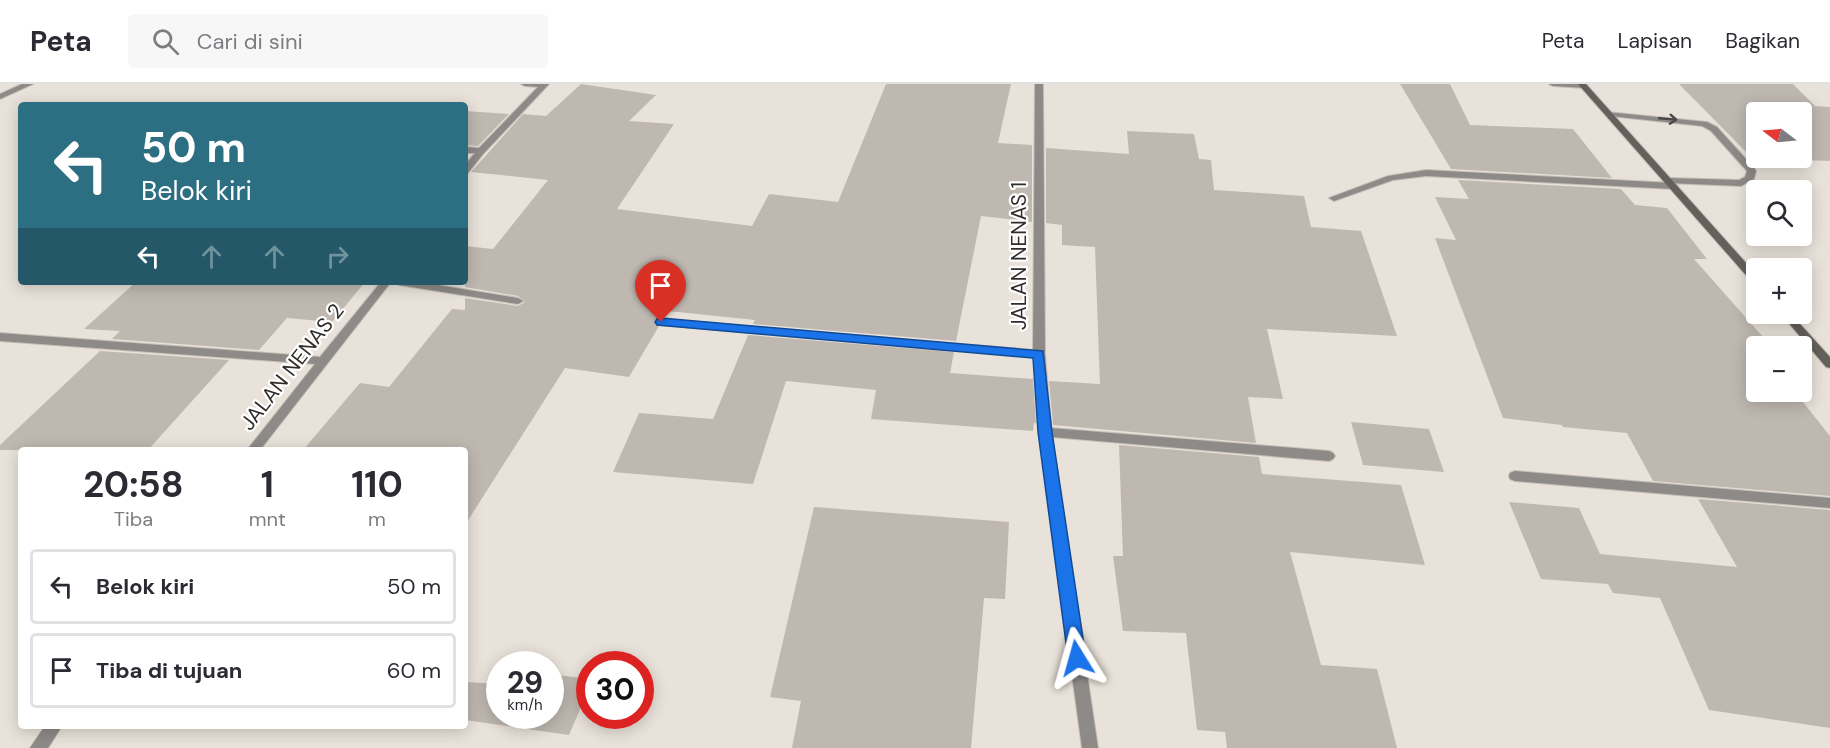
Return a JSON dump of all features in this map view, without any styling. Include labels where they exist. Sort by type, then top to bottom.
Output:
[{"type":"main road","points":[[1583,85],[1746,269]]},
{"type":"main road","points":[[1795,324],[1830,364]]},
{"type":"street","points":[[0,97],[29,84]]},
{"type":"street","points":[[525,84],[545,85]]},
{"type":"street","name":"JALAN NENAS 1","points":[[1039,84],[1039,354],[1045,432],[1090,748]]},
{"type":"street","points":[[1553,84],[1583,85]]},
{"type":"street","points":[[468,167],[545,85]]},
{"type":"street","points":[[1334,198],[1391,178],[1426,173],[1671,184],[1741,183],[1749,179],[1752,171],[1714,129],[1704,124],[1610,114]]},
{"type":"street","points":[[468,150],[481,151]]},
{"type":"street","name":"JALAN NENAS 2","points":[[255,447],[384,285]]},
{"type":"street","points":[[418,285],[518,301]]},
{"type":"street","points":[[661,322],[1039,354]]},
{"type":"street","points":[[0,337],[322,361]]},
{"type":"street","points":[[1045,432],[1329,456]]},
{"type":"street","points":[[1515,476],[1830,503]]},
{"type":"street","points":[[38,748],[52,729]]},
{"type":"building","points":[[581,84],[656,95],[629,121],[674,124],[617,209],[752,226],[769,194],[838,202],[886,84],[1011,84],[998,143],[1032,145],[1032,222],[981,216],[956,341],[753,324],[755,320],[668,311],[664,317],[654,321],[659,326],[629,377],[565,368],[468,520],[468,447],[306,447],[360,383],[389,387],[452,309],[465,310],[465,298],[518,306],[525,302],[518,296],[465,287],[468,285],[468,246],[493,249],[548,180],[471,172],[523,114],[546,116]]},
{"type":"building","points":[[1400,84],[1450,84],[1470,125],[1573,129],[1612,178],[1451,169]]},
{"type":"building","points":[[1679,84],[1793,84],[1811,102],[1746,102],[1746,152]]},
{"type":"building","points":[[1812,103],[1815,106],[1830,107],[1830,161],[1812,160]]},
{"type":"building","points":[[468,111],[509,114],[478,146],[468,145]]},
{"type":"building","points":[[1127,131],[1194,134],[1199,159],[1211,160],[1214,190],[1304,196],[1311,227],[1361,231],[1397,336],[1267,329],[1283,399],[1248,397],[1256,443],[1053,425],[1049,381],[1100,384],[1095,247],[1062,245],[1062,225],[1046,223],[1046,148],[1129,154]]},
{"type":"building","points":[[1458,180],[1621,189],[1635,205],[1667,208],[1707,259],[1694,259],[1746,318],[1746,324],[1752,324],[1762,336],[1746,336],[1746,402],[1803,402],[1830,436],[1830,496],[1653,481],[1627,433],[1503,418],[1435,238],[1456,240],[1435,197],[1469,199]]},
{"type":"building","points":[[133,285],[363,285],[332,322],[287,318],[259,350],[112,339],[120,331],[84,329]]},
{"type":"building","points":[[748,335],[954,352],[950,373],[1033,379],[1036,423],[1034,423],[1033,431],[871,419],[876,390],[786,381],[753,484],[613,472],[639,413],[713,419]]},
{"type":"building","points":[[100,351],[229,360],[151,447],[18,447],[18,450],[0,450],[0,445]]},
{"type":"building","points":[[1351,422],[1429,429],[1444,472],[1363,465]]},
{"type":"building","points":[[1119,445],[1259,457],[1262,474],[1401,485],[1425,565],[1290,552],[1321,665],[1377,669],[1397,748],[1227,748],[1225,732],[1197,730],[1186,633],[1123,631],[1113,556],[1123,556]]},
{"type":"building","points":[[1698,499],[1830,510],[1830,728],[1709,710],[1660,598],[1613,593],[1608,584],[1541,579],[1509,502],[1579,508],[1600,554],[1737,567]]},
{"type":"building","points":[[814,507],[1009,522],[1005,599],[984,598],[971,748],[792,748],[801,701],[770,697]]},
{"type":"building","points":[[564,676],[576,677],[576,719],[569,735],[527,729],[564,729]]},
{"type":"building","points":[[468,682],[486,683],[486,723],[468,720]]},
{"type":"route","points":[[661,322],[1039,354],[1045,432],[1077,658]]}]
